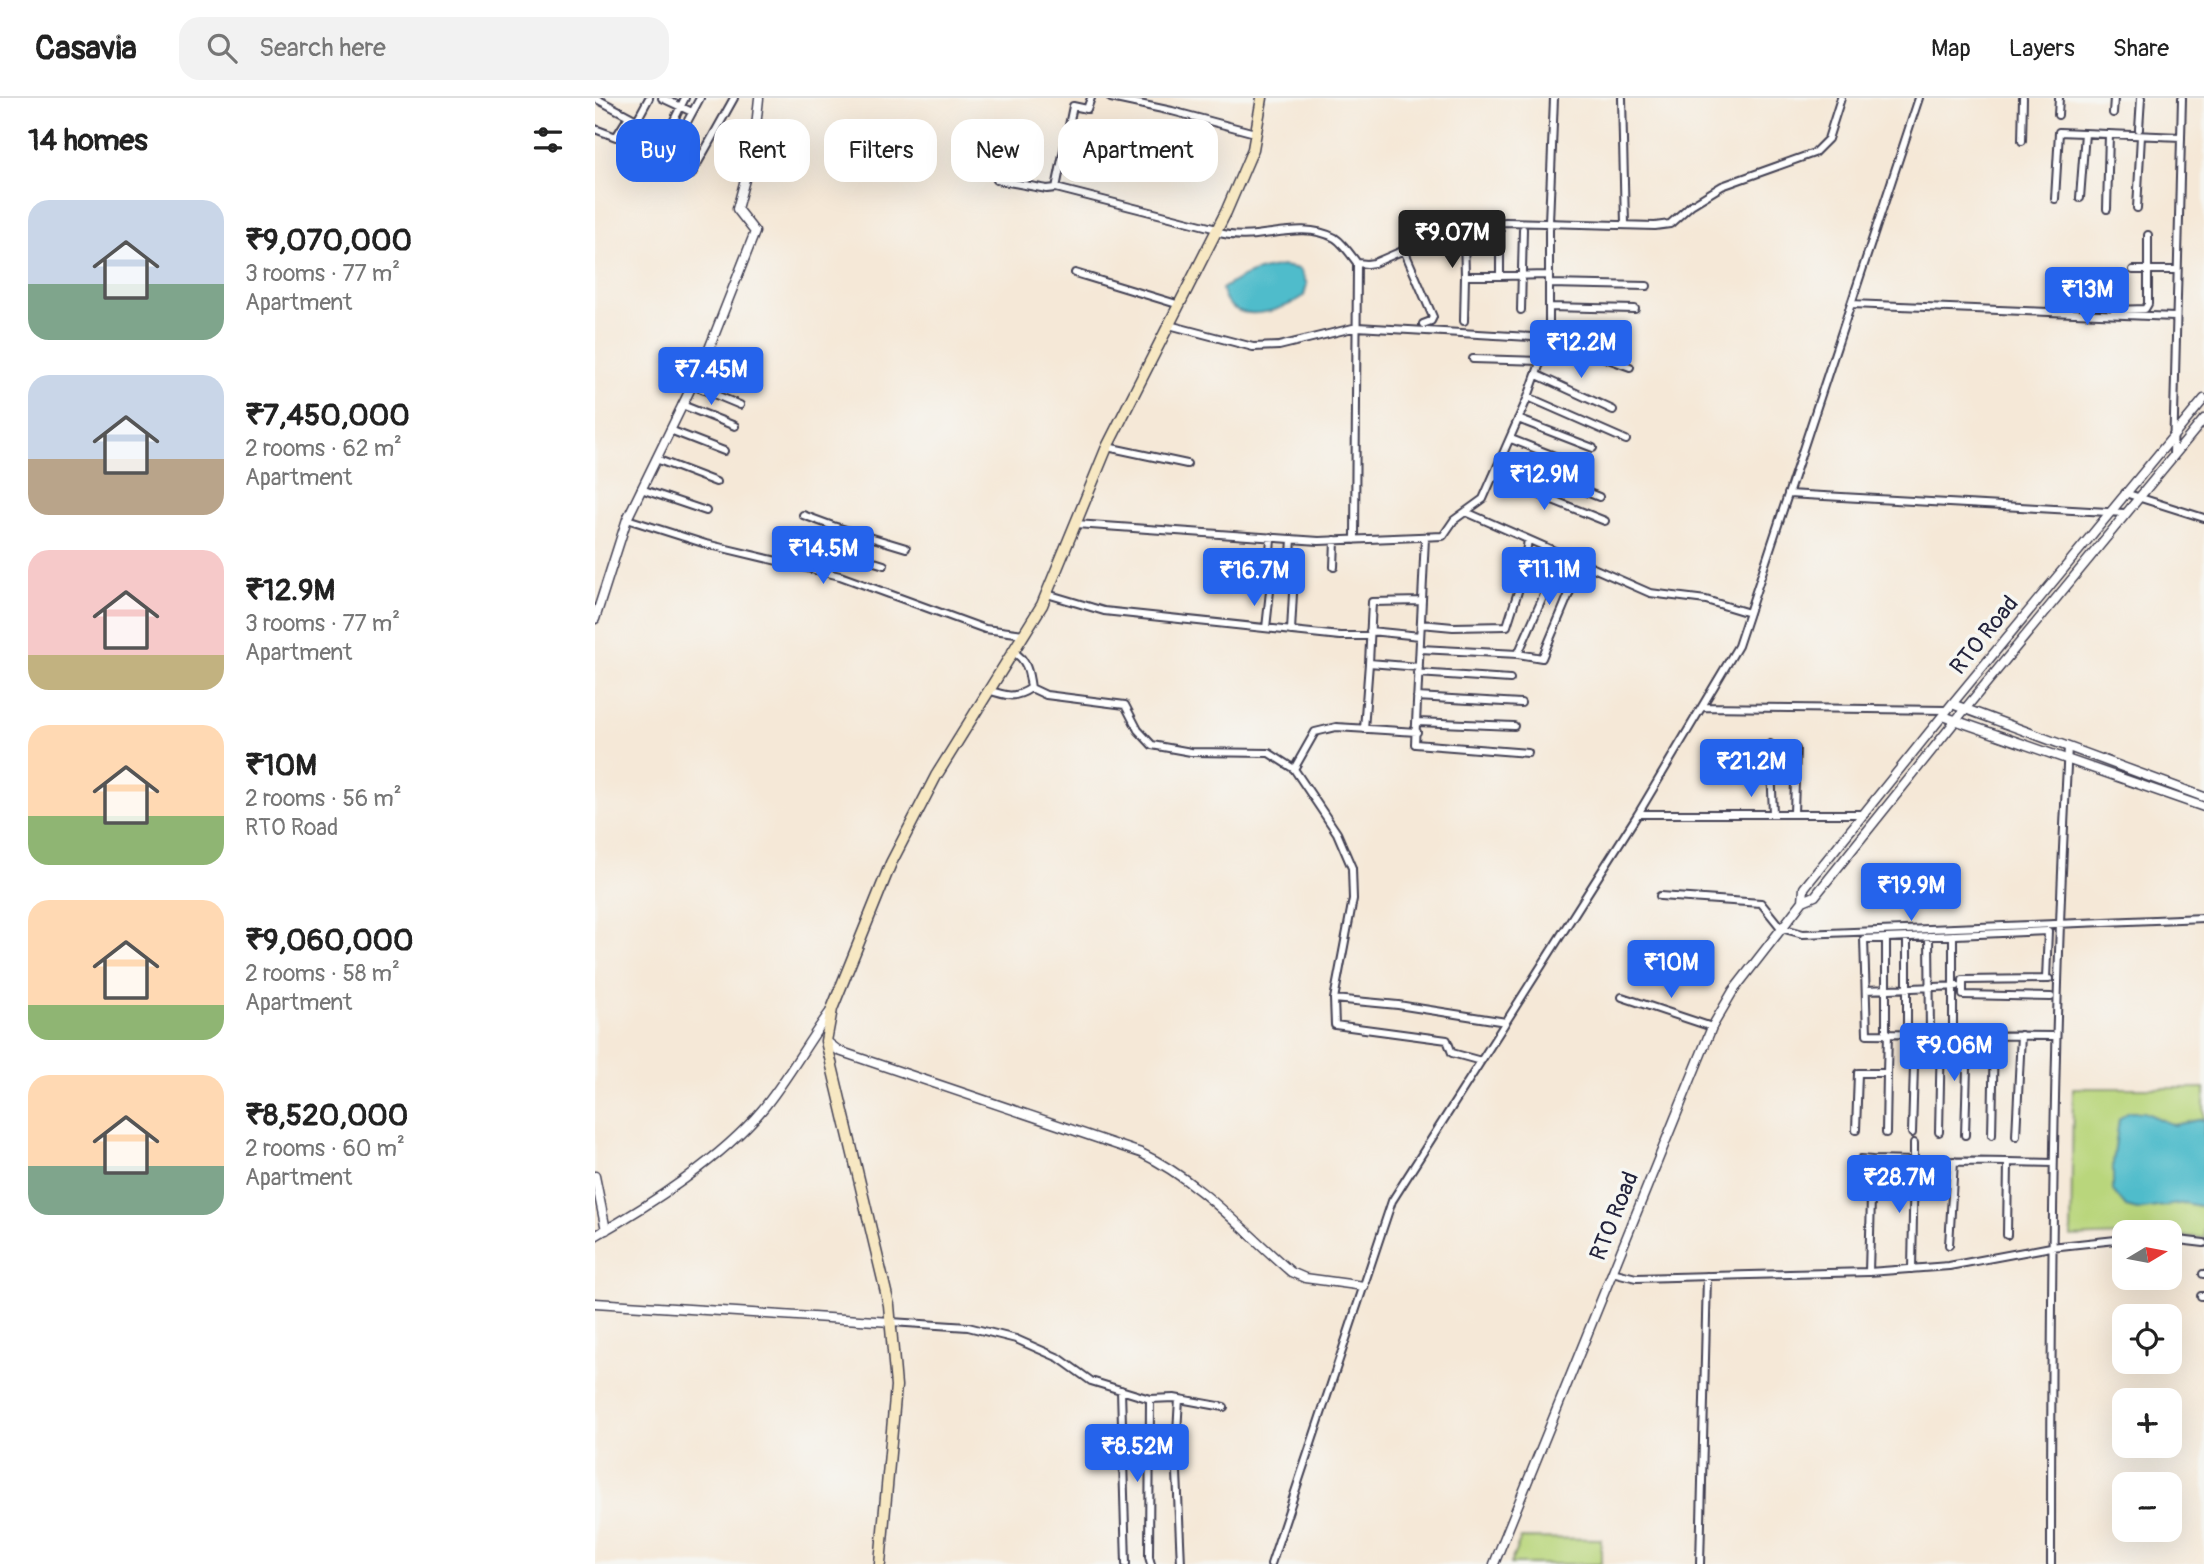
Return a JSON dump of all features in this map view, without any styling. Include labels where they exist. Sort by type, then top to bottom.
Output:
[{"type":"main road","points":[[880,1564],[896,1386],[891,1321],[826,1041],[832,1009],[891,863],[936,776],[1047,594],[1107,447],[1180,305],[1253,149],[1261,98]]},
{"type":"street","points":[[595,98],[636,119]]},
{"type":"street","points":[[641,119],[649,98]]},
{"type":"street","points":[[663,98],[692,112]]},
{"type":"street","points":[[674,119],[685,98]]},
{"type":"street","points":[[688,119],[699,98]]},
{"type":"street","points":[[700,159],[734,98]]},
{"type":"street","points":[[595,619],[627,519],[705,359],[755,232],[737,209],[754,146],[759,98]]},
{"type":"street","points":[[1056,188],[1073,106],[1087,108],[1091,98]]},
{"type":"street","points":[[1111,98],[1255,133]]},
{"type":"street","points":[[1076,524],[1291,539],[1355,540],[1443,536],[1454,520],[1483,499],[1511,439],[1549,338],[1549,222],[1554,98]]},
{"type":"street","points":[[1622,98],[1625,224]]},
{"type":"street","points":[[1008,182],[1047,189],[1056,188],[1216,230],[1229,236],[1253,237],[1281,231],[1312,230],[1337,239],[1357,262],[1367,264],[1473,223],[1670,224],[1691,205],[1722,186],[1814,152],[1828,139],[1841,98]]},
{"type":"street","points":[[1271,1564],[1392,1201],[1638,814],[1738,646],[1919,98]]},
{"type":"street","points":[[2021,141],[2024,98]]},
{"type":"street","points":[[2058,115],[2059,98]]},
{"type":"street","points":[[2113,113],[2114,98]]},
{"type":"street","points":[[2137,208],[2141,98]]},
{"type":"street","points":[[2173,458],[2182,98]]},
{"type":"street","points":[[595,129],[616,137],[629,116]]},
{"type":"street","points":[[2055,199],[2059,132],[2140,132],[2181,137]]},
{"type":"street","points":[[2080,198],[2085,133]]},
{"type":"street","points":[[2107,209],[2109,134]]},
{"type":"street","points":[[1521,310],[1523,229]]},
{"type":"street","points":[[1500,232],[1500,276]]},
{"type":"street","points":[[1464,233],[1464,321]]},
{"type":"street","points":[[2114,310],[2145,309],[2148,304],[2148,235]]},
{"type":"street","points":[[1404,250],[1433,317],[1431,321],[1423,324]]},
{"type":"street","points":[[1355,540],[1357,262]]},
{"type":"street","points":[[2133,270],[2177,270]]},
{"type":"street","points":[[1075,273],[1180,305]]},
{"type":"street","points":[[1465,276],[1548,275]]},
{"type":"street","points":[[1549,284],[1647,286]]},
{"type":"street","points":[[1851,304],[2175,317]]},
{"type":"street","points":[[1549,307],[1635,309]]},
{"type":"street","points":[[1170,324],[1254,347],[1279,346],[1357,327],[1549,338],[1590,348],[1600,356],[1630,367]]},
{"type":"street","points":[[1473,359],[1541,362]]},
{"type":"street","points":[[1537,375],[1613,410]]},
{"type":"street","points":[[692,385],[740,405]]},
{"type":"street","points":[[1528,397],[1626,440]]},
{"type":"street","name":"RTO Road","points":[[1803,901],[1804,888],[2204,399]]},
{"type":"street","points":[[682,405],[734,426]]},
{"type":"street","points":[[1518,419],[1593,448]]},
{"type":"street","name":"RTO Road","points":[[1494,1564],[1712,1027],[1733,990],[1803,901],[1815,897],[1956,720],[2204,419]]},
{"type":"street","points":[[670,430],[724,451]]},
{"type":"street","points":[[1511,439],[1557,457]]},
{"type":"street","points":[[1107,447],[1187,464]]},
{"type":"street","points":[[1501,458],[1599,497]]},
{"type":"street","points":[[656,459],[716,482]]},
{"type":"street","points":[[1493,476],[1605,521]]},
{"type":"street","points":[[641,489],[706,511]]},
{"type":"street","points":[[2125,493],[2204,518]]},
{"type":"street","points":[[1788,494],[2125,513]]},
{"type":"street","points":[[1466,512],[1650,593],[1706,600],[1749,613]]},
{"type":"street","points":[[803,515],[907,548]]},
{"type":"street","points":[[627,519],[706,544],[840,576],[985,629],[1024,634]]},
{"type":"street","points":[[819,571],[833,526]]},
{"type":"street","points":[[1266,628],[1271,537]]},
{"type":"street","points":[[1425,538],[1415,744],[1528,753]]},
{"type":"street","points":[[1289,586],[1291,539]]},
{"type":"street","points":[[1334,567],[1335,540]]},
{"type":"street","points":[[1421,624],[1453,627],[1507,626],[1521,582],[1528,540]]},
{"type":"street","points":[[826,547],[884,565]]},
{"type":"street","points":[[1518,654],[1562,554]]},
{"type":"street","points":[[1420,649],[1518,654],[1542,658],[1582,563]]},
{"type":"street","points":[[1291,631],[1293,593]]},
{"type":"street","points":[[1047,594],[1104,611],[1340,636],[1420,636]]},
{"type":"street","points":[[1364,729],[1372,602],[1422,601]]},
{"type":"street","points":[[1013,652],[1020,655],[1028,668],[1031,688]]},
{"type":"street","points":[[1369,663],[1510,679]]},
{"type":"street","points":[[988,690],[1004,696],[1021,695],[1031,688]]},
{"type":"street","points":[[1031,688],[1046,695],[1125,705],[1138,730],[1152,745],[1191,752],[1269,753],[1294,769],[1336,833],[1352,868],[1353,899],[1334,999],[1335,1025],[1447,1040],[1452,1053],[1481,1061]]},
{"type":"street","points":[[1417,696],[1521,703]]},
{"type":"street","points":[[1702,707],[1965,709],[2204,797]]},
{"type":"street","points":[[1947,710],[1956,720],[2204,807]]},
{"type":"street","points":[[1417,722],[1514,726]]},
{"type":"street","points":[[1294,769],[1315,732],[1336,727],[1417,733]]},
{"type":"street","points":[[1770,744],[1773,813]]},
{"type":"street","points":[[2051,1564],[2051,1247],[2059,923],[2068,747]]},
{"type":"street","points":[[1794,813],[1795,749]]},
{"type":"street","points":[[1901,769],[1910,778]]},
{"type":"street","points":[[1638,814],[1864,814]]},
{"type":"street","points":[[1660,895],[1761,903],[1781,928],[1803,934],[2204,918]]},
{"type":"street","points":[[2046,979],[2047,931],[1864,939],[1867,1034],[2056,1036]]},
{"type":"street","points":[[1953,935],[1953,1033]]},
{"type":"street","points":[[1929,936],[1930,1033]]},
{"type":"street","points":[[1907,937],[1907,1033]]},
{"type":"street","points":[[1885,938],[1886,1133]]},
{"type":"street","points":[[2051,997],[1963,995],[1963,980],[2058,979]]},
{"type":"street","points":[[1866,990],[1963,986]]},
{"type":"street","points":[[1622,996],[1712,1027]]},
{"type":"street","points":[[1334,999],[1398,1005],[1506,1022]]},
{"type":"street","points":[[595,1236],[658,1198],[751,1122],[790,1074],[832,1009]]},
{"type":"street","points":[[1912,1133],[1915,1033]]},
{"type":"street","points":[[1939,1132],[1941,1033]]},
{"type":"street","points":[[1965,1135],[1968,1034]]},
{"type":"street","points":[[1992,1135],[1994,1034]]},
{"type":"street","points":[[2016,1136],[2021,1035]]},
{"type":"street","points":[[826,1041],[839,1051],[1141,1153],[1161,1163],[1208,1198],[1290,1272],[1305,1278],[1364,1286]]},
{"type":"street","points":[[1856,1130],[1858,1073],[1887,1073]]},
{"type":"street","points":[[1912,1269],[1915,1143]]},
{"type":"street","points":[[1861,1159],[1914,1161]]},
{"type":"street","points":[[1869,1272],[1872,1160]]},
{"type":"street","points":[[1937,1161],[2053,1163]]},
{"type":"street","points":[[1949,1245],[1954,1161]]},
{"type":"street","points":[[2007,1162],[2007,1235]]},
{"type":"street","points":[[595,1176],[606,1230]]},
{"type":"street","points":[[2182,1240],[2204,1243]]},
{"type":"street","points":[[1612,1272],[1636,1278],[1869,1272],[1949,1266],[2051,1247],[2112,1241]]},
{"type":"street","points":[[1700,1564],[1707,1276]]},
{"type":"street","points":[[595,1303],[968,1327],[1016,1339],[1059,1357],[1091,1381],[1150,1399],[1179,1399],[1224,1407]]},
{"type":"street","points":[[1121,1390],[1126,1564]]},
{"type":"street","points":[[1150,1399],[1151,1564]]},
{"type":"street","points":[[1179,1399],[1176,1449],[1181,1564]]},
{"type":"green space","points":[[2073,1088],[2204,1088],[2204,1238],[2182,1236],[2182,1220],[2112,1220],[2112,1235],[2071,1237]]},
{"type":"green space","points":[[1521,1538],[1601,1539],[1601,1564],[1510,1564]]},
{"type":"water","points":[[1283,266],[1300,269],[1307,284],[1304,296],[1283,307],[1257,313],[1245,313],[1235,309],[1227,301],[1222,289],[1229,284],[1251,273]]},
{"type":"water","points":[[2129,1112],[2144,1112],[2174,1125],[2204,1119],[2204,1207],[2185,1203],[2137,1210],[2126,1207],[2113,1191],[2113,1162],[2119,1119]]}]
